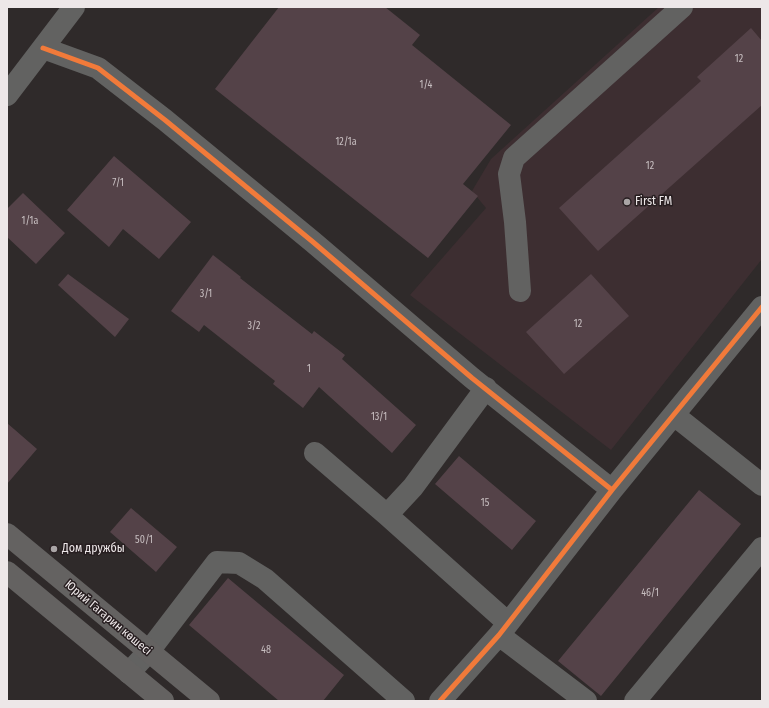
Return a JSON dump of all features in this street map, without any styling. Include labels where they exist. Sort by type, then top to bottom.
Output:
[{"type":"main road","name":"Юрий Гагарин көшесі","points":[[7,534],[209,701]]},
{"type":"main road","points":[[7,572],[163,701]]},
{"type":"street","points":[[7,95],[74,7]]},
{"type":"street","points":[[520,291],[515,222],[509,174],[514,158],[682,7]]},
{"type":"street","points":[[43,48],[98,68],[147,106],[307,237],[486,388],[612,490]]},
{"type":"street","points":[[440,701],[503,629],[612,490],[762,307]]},
{"type":"street","points":[[387,515],[413,487],[486,388]]},
{"type":"street","points":[[674,415],[762,485]]},
{"type":"street","points":[[315,453],[387,515],[503,629],[586,701]]},
{"type":"street","points":[[635,701],[762,548]]},
{"type":"street","points":[[129,673],[149,651],[217,562],[239,563],[265,579],[404,701]]},
{"type":"shaded area","points":[[659,7],[762,7],[762,259],[611,450],[410,295],[486,208],[472,191],[491,159]]},
{"type":"building","points":[[279,7],[385,7],[420,35],[412,45],[511,125],[463,184],[478,196],[428,258],[215,89]]},
{"type":"building","points":[[751,28],[762,41],[762,105],[598,251],[559,208],[701,81],[697,77]]},
{"type":"building","points":[[114,156],[191,222],[159,259],[123,229],[109,247],[67,210]]},
{"type":"building","points":[[23,193],[65,233],[36,264],[7,237],[7,209]]},
{"type":"building","points":[[213,255],[312,334],[314,331],[345,355],[342,359],[416,425],[392,453],[319,387],[303,408],[273,384],[275,381],[204,325],[199,332],[171,311]]},
{"type":"building","points":[[68,274],[129,319],[115,337],[58,285]]},
{"type":"building","points":[[591,274],[629,316],[564,374],[526,332]]},
{"type":"building","points":[[7,423],[37,449],[7,484]]},
{"type":"building","points":[[459,456],[536,521],[512,550],[435,484]]},
{"type":"building","points":[[699,490],[741,524],[601,696],[558,661]]},
{"type":"building","points":[[131,508],[177,547],[156,572],[110,532]]},
{"type":"building","points":[[228,578],[344,675],[323,701],[279,701],[189,625]]},
{"type":"cycle path","points":[[43,48],[98,68],[165,120],[313,242],[472,378],[612,490]]},
{"type":"cycle path","points":[[440,701],[499,635],[612,490],[762,307]]},
{"type":"place","name":"First FM","points":[[627,202]]},
{"type":"place","name":"Дом дружбы","points":[[54,549]]}]
